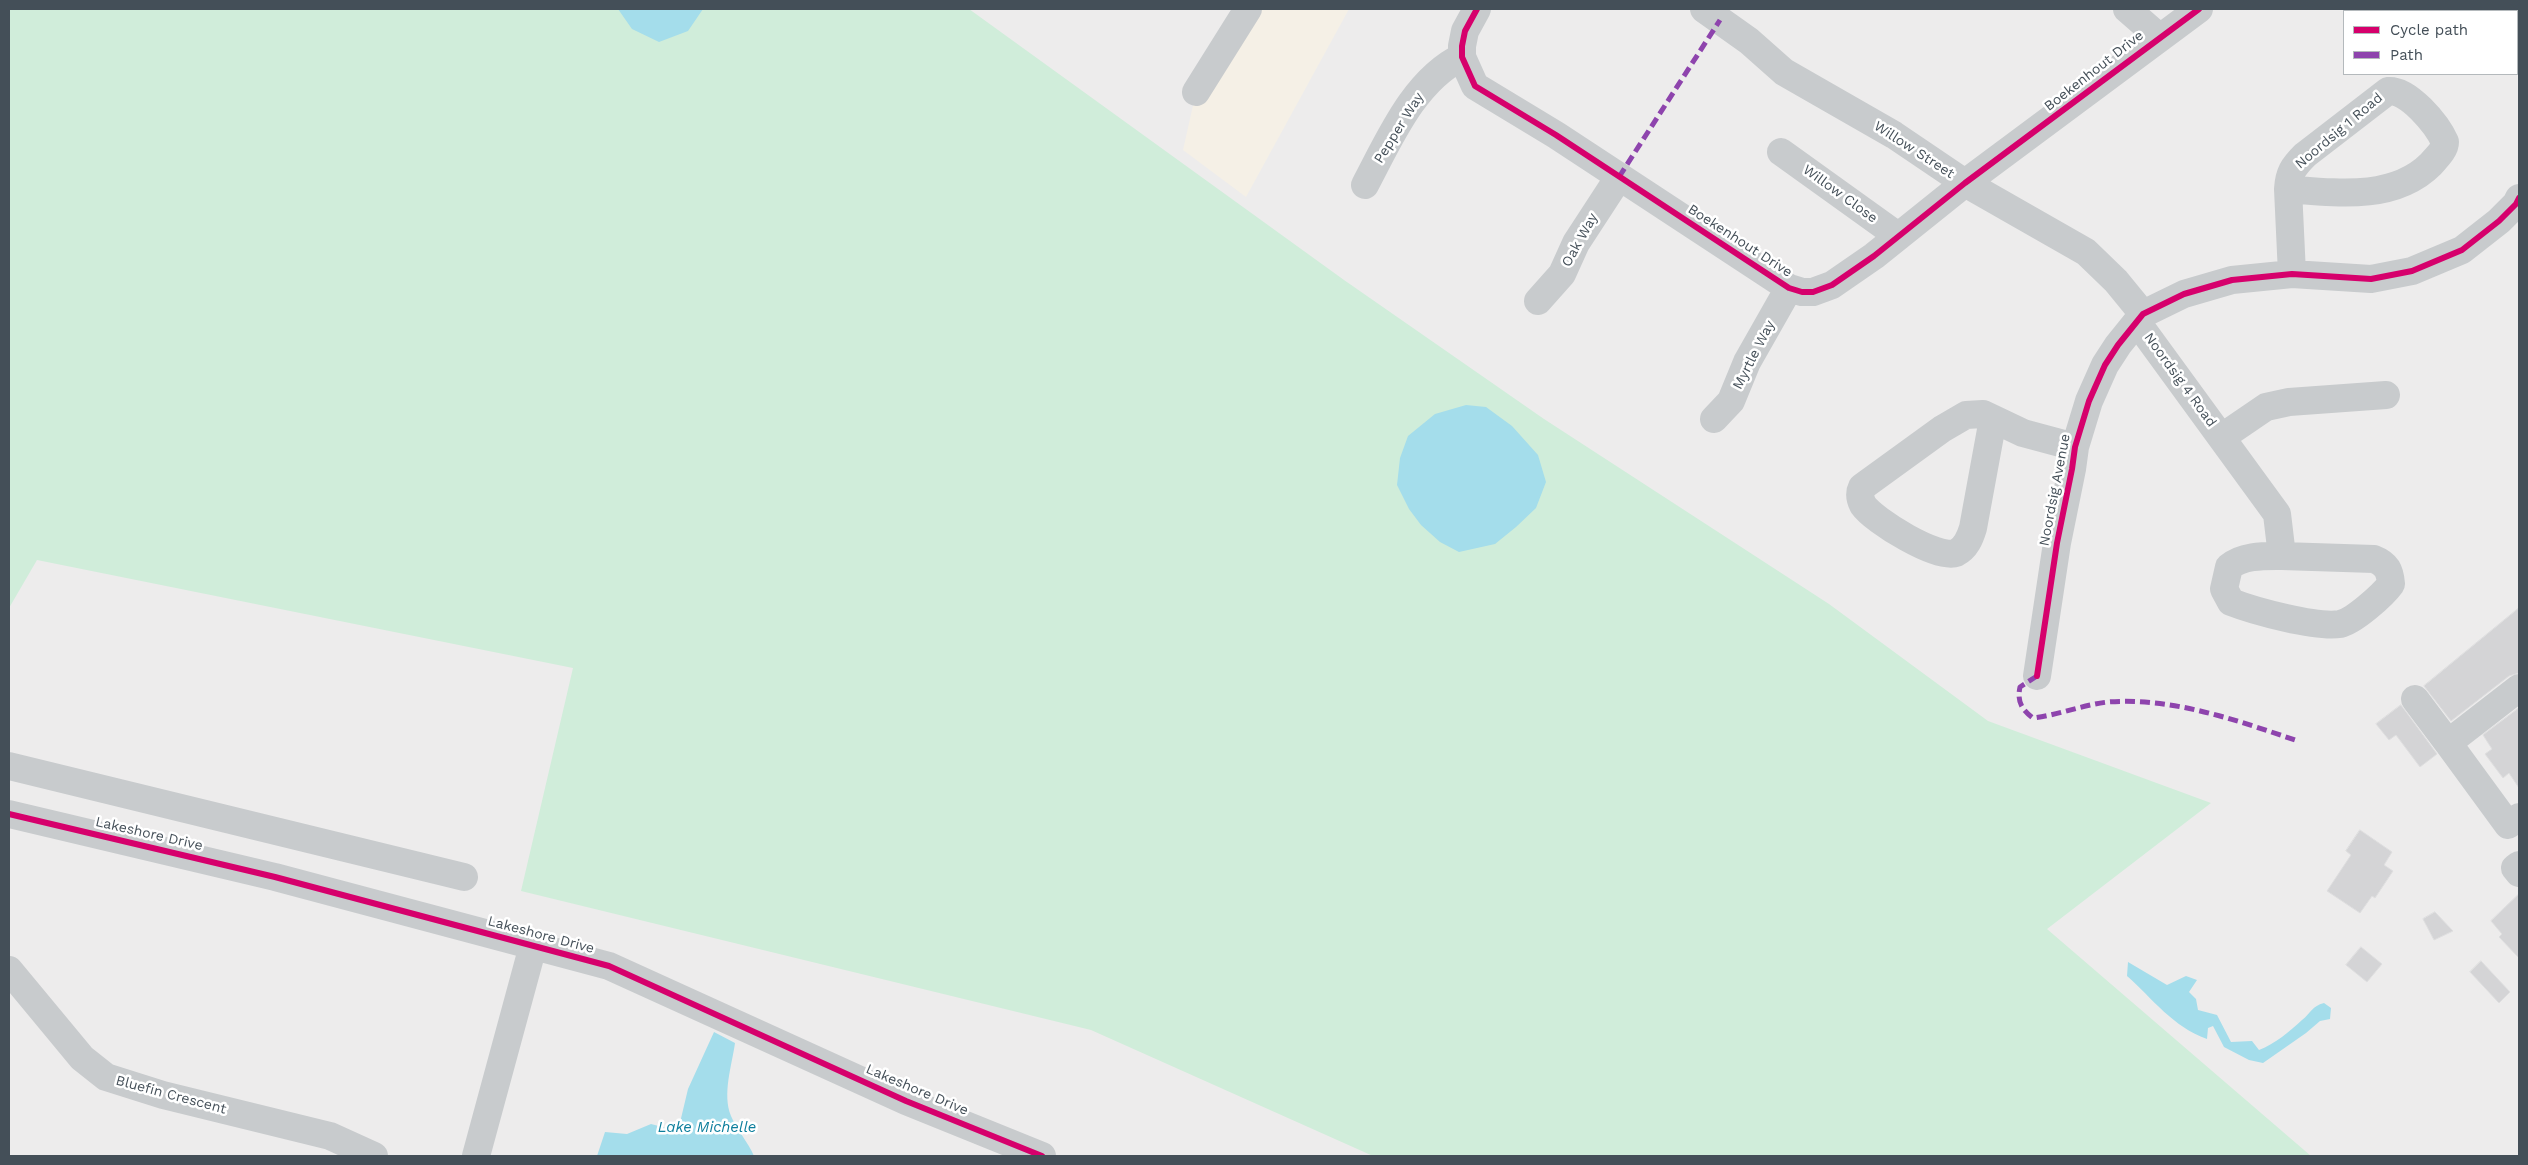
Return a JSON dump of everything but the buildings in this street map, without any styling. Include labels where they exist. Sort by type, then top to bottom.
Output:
[{"type":"street","points":[[1196,92],[1248,9]]},
{"type":"street","points":[[1462,57],[1465,31],[1477,9]]},
{"type":"street","name":"Willow Street","points":[[1704,9],[1749,41],[1784,72],[1894,135],[1965,183],[2086,252],[2116,281],[2140,318]]},
{"type":"street","points":[[2127,9],[2159,37]]},
{"type":"street","name":"Boekenhout Drive","points":[[1462,57],[1475,86],[1556,135],[1790,288],[1802,292],[1813,292],[1832,285],[2159,37],[2199,9]]},
{"type":"street","name":"Pepper Way","points":[[1365,185],[1394,132],[1421,91],[1448,63],[1462,57]]},
{"type":"street","name":"Noordsig 1 Road","points":[[2288,189],[2326,192],[2392,188],[2425,170],[2441,151],[2445,142],[2432,122],[2410,99],[2397,91],[2388,91],[2299,161],[2290,172],[2288,189],[2292,274]]},
{"type":"street","name":"Willow Close","points":[[1781,152],[1898,236]]},
{"type":"street","name":"Oak Way","points":[[1538,301],[1562,274],[1576,243],[1618,177]]},
{"type":"street","name":"Noordsig Avenue","points":[[2037,676],[2057,543],[2072,469],[2074,446],[2105,365],[2118,345],[2140,318],[2184,294],[2232,280],[2292,274],[2371,279],[2421,269],[2462,250],[2480,238],[2518,204]]},
{"type":"street","name":"Myrtle Way","points":[[1714,419],[1731,401],[1747,362],[1790,288]]},
{"type":"street","name":"Noordsig 4 Road","points":[[2140,318],[2278,514],[2282,556]]},
{"type":"street","name":"Noordsig 4 Road","points":[[2222,437],[2266,407],[2289,402],[2386,395]]},
{"type":"street","points":[[1993,420],[1973,528],[1970,539],[1962,549],[1955,553],[1946,554],[1932,550],[1891,526],[1862,504],[1860,492],[1862,487],[1958,418],[1966,415],[1983,414],[2023,433],[2074,446]]},
{"type":"street","points":[[2282,556],[2374,559],[2383,562],[2388,568],[2391,584],[2386,592],[2342,624],[2326,624],[2295,619],[2231,602],[2224,589],[2224,582],[2226,573],[2232,564],[2253,557],[2282,556]]},
{"type":"street","points":[[2448,742],[2519,688]]},
{"type":"street","points":[[2415,700],[2508,825],[2519,817]]},
{"type":"street","points":[[9,766],[464,877]]},
{"type":"street","name":"Lakeshore Drive","points":[[9,814],[275,877],[609,966],[906,1101],[1042,1156]]},
{"type":"street","points":[[476,1156],[533,946]]},
{"type":"street","name":"Bluefin Crescent","points":[[9,970],[82,1058],[106,1077],[163,1095],[330,1136],[374,1156]]},
{"type":"shaded area","points":[[1248,9],[1349,9],[1246,197],[1183,150],[1196,92]]},
{"type":"green space","points":[[9,9],[969,9],[1344,280],[1544,419],[1829,604],[1988,721],[2211,803],[2047,929],[2311,1156],[1373,1156],[1091,1030],[521,891],[573,668],[37,560],[9,608]]},
{"type":"water","points":[[618,9],[703,9],[688,31],[659,42],[632,29]]},
{"type":"water","points":[[1466,405],[1486,407],[1512,426],[1538,455],[1546,482],[1536,508],[1495,544],[1459,552],[1440,542],[1421,525],[1409,509],[1397,485],[1400,458],[1408,436],[1435,414]]},
{"type":"water","points":[[2128,962],[2167,985],[2186,976],[2197,980],[2189,992],[2196,999],[2198,1010],[2217,1015],[2231,1042],[2252,1041],[2259,1050],[2282,1037],[2320,1004],[2324,1003],[2331,1008],[2330,1019],[2320,1021],[2263,1063],[2249,1060],[2224,1047],[2213,1026],[2208,1028],[2207,1039],[2195,1034],[2164,1012],[2127,976]]},
{"type":"water","name":"Lake Michelle","points":[[714,1032],[735,1043],[730,1070],[728,1107],[733,1121],[754,1156],[597,1156],[605,1132],[627,1134],[651,1124],[678,1131],[688,1089]]},
{"type":"marked path","points":[[1619,177],[1720,20]]},
{"type":"marked path","points":[[2037,676],[2020,687],[2019,692],[2021,704],[2025,711],[2033,718],[2108,702],[2156,703],[2227,718],[2295,740]]},
{"type":"cycle path","points":[[1477,9],[1465,31],[1462,46],[1462,57],[1475,86],[1556,135],[1789,288],[1802,292],[1813,292],[1832,285],[1874,256],[1965,183],[2199,9]]},
{"type":"cycle path","points":[[2037,676],[2057,543],[2075,447],[2089,401],[2105,365],[2118,345],[2143,314],[2184,294],[2232,280],[2292,274],[2371,279],[2412,271],[2462,250],[2499,221],[2516,204],[2519,198]]},
{"type":"cycle path","points":[[9,814],[275,877],[609,966],[906,1101],[1042,1156]]}]
